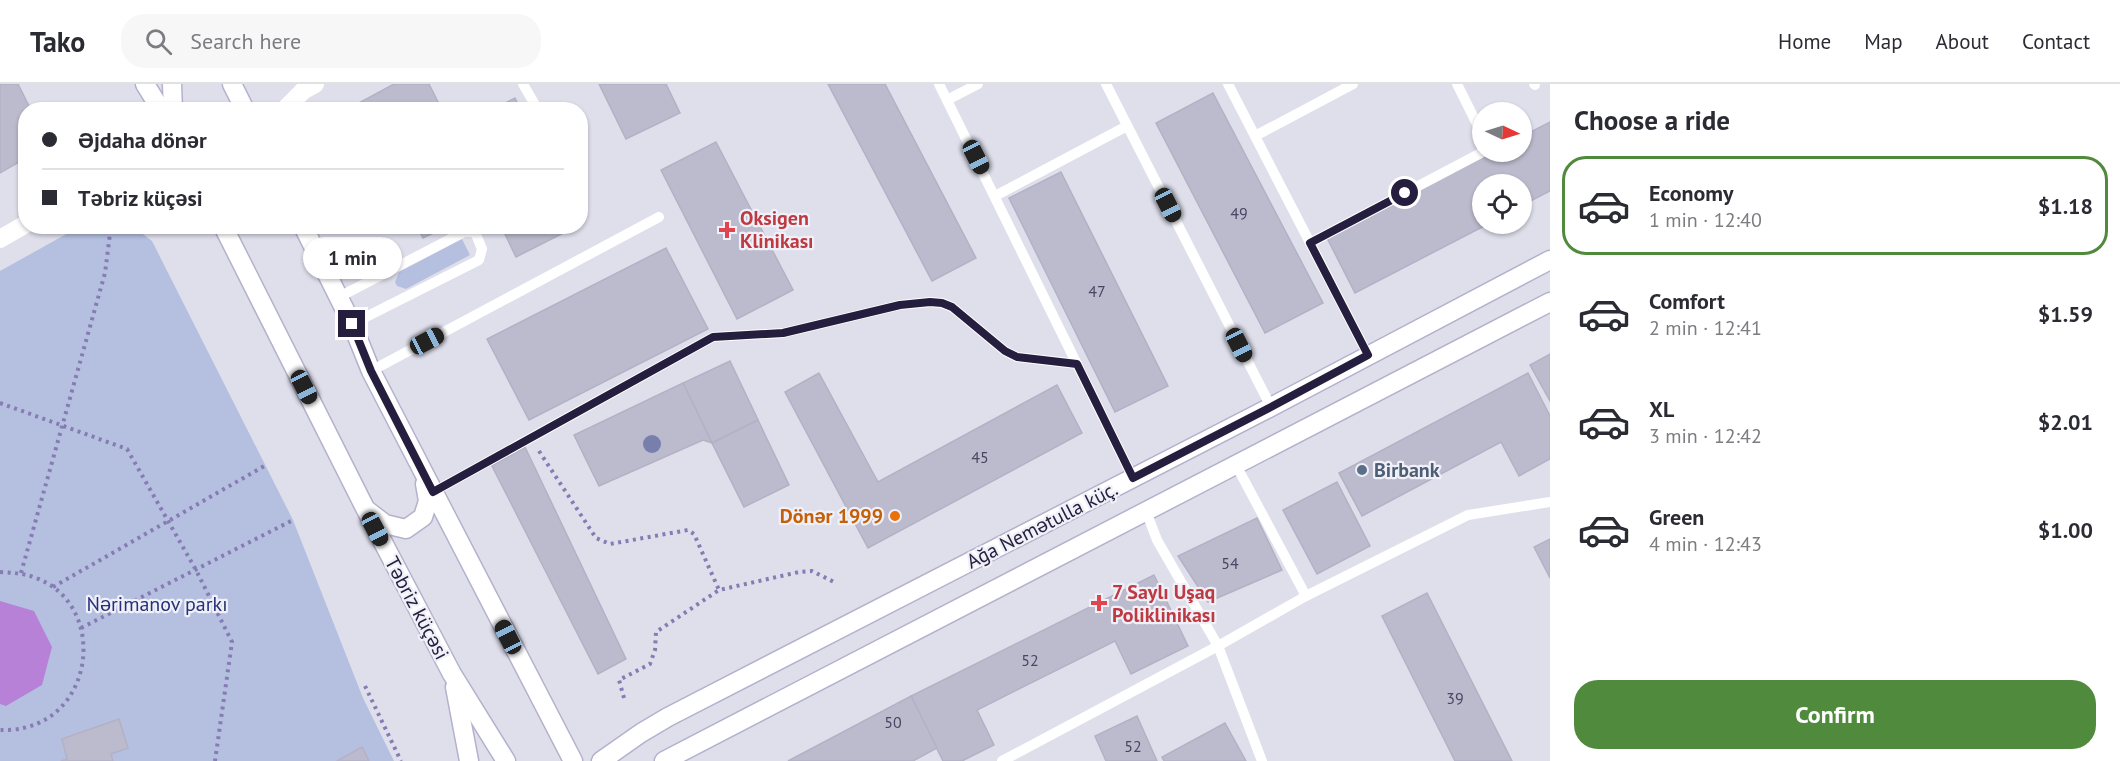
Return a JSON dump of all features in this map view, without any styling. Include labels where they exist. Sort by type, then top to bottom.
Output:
[{"type":"main road","points":[[145,84],[156,102]]},
{"type":"main road","points":[[172,84],[173,102]]},
{"type":"main road","points":[[232,84],[240,102]]},
{"type":"main road","points":[[292,102],[304,90],[315,84]]},
{"type":"main road","points":[[0,239],[18,229]]},
{"type":"main road","name":"Təbriz küçəsi","points":[[227,234],[365,508],[452,674],[506,761]]},
{"type":"main road","points":[[307,234],[352,324],[371,371],[573,761]]},
{"type":"main road","name":"Ağa Nemətulla küç.","points":[[601,761],[668,717],[1271,407],[1550,260]]},
{"type":"main road","name":"Ağa Nemətulla küç.","points":[[664,761],[1550,302]]},
{"type":"main road","points":[[365,508],[385,524],[406,529],[423,517],[428,501],[424,474]]},
{"type":"main road","points":[[452,674],[469,761]]},
{"type":"lane","points":[[523,84],[533,102]]},
{"type":"lane","points":[[939,84],[1133,478]]},
{"type":"lane","points":[[947,100],[978,84]]},
{"type":"lane","points":[[1106,84],[1271,407]]},
{"type":"lane","points":[[1228,84],[1368,355]]},
{"type":"lane","points":[[1457,84],[1472,114]]},
{"type":"lane","points":[[1255,136],[1346,86]]},
{"type":"lane","points":[[995,196],[1127,126]]},
{"type":"lane","points":[[1310,243],[1472,157]]},
{"type":"lane","points":[[371,371],[659,217]]},
{"type":"lane","points":[[339,297],[460,234]]},
{"type":"lane","points":[[352,324],[479,260],[482,249],[475,234]]},
{"type":"lane","points":[[433,492],[713,337],[783,333],[900,305],[930,302],[952,307],[1005,351],[1017,357],[1077,364]]},
{"type":"lane","points":[[1236,465],[1306,596]]},
{"type":"lane","points":[[1002,761],[1018,757],[1306,596],[1468,515],[1550,502]]},
{"type":"lane","points":[[1146,511],[1157,540],[1218,646],[1262,761]]},
{"type":"path","points":[[21,573],[105,273],[110,234]]},
{"type":"path","points":[[0,403],[127,449],[196,570],[232,642],[215,761]]},
{"type":"path","points":[[532,438],[596,538],[610,544],[688,530],[694,534],[719,590]]},
{"type":"path","points":[[53,587],[266,465]]},
{"type":"path","points":[[81,628],[293,520]]},
{"type":"path","points":[[624,698],[619,680],[650,664],[655,650],[656,632],[719,590],[812,571],[836,583]]},
{"type":"path","points":[[0,572],[21,573],[38,578],[53,587],[71,605],[81,628],[85,653],[80,679],[67,701],[48,718],[24,728],[0,730]]},
{"type":"path","points":[[365,686],[401,761]]},
{"type":"green space","name":"Nərimanov parkı","points":[[66,234],[143,234],[152,241],[293,520],[363,698],[394,761],[0,761],[0,271]]},
{"type":"green space","points":[[462,239],[470,255],[406,289],[397,286],[395,282],[399,272]]},
{"type":"shaded area","points":[[0,601],[34,611],[52,647],[42,685],[6,706],[0,704]]},
{"type":"building","points":[[0,84],[18,84],[27,102],[18,102],[18,163],[0,173]]},
{"type":"building","points":[[394,84],[429,84],[438,102],[361,102]]},
{"type":"building","points":[[599,84],[666,84],[680,113],[626,139]]},
{"type":"building","points":[[828,84],[885,84],[976,258],[932,281]]},
{"type":"building","points":[[1213,93],[1323,303],[1265,333],[1156,123]]},
{"type":"building","points":[[1550,122],[1550,191],[1532,200],[1532,174],[1472,174],[1472,232],[1355,293],[1327,238],[1474,162],[1532,162],[1532,131]]},
{"type":"building","name":"Oksigen Klinikası","points":[[716,142],[793,290],[737,319],[661,170]]},
{"type":"building","points":[[1061,172],[1168,386],[1115,412],[1009,198]]},
{"type":"building","points":[[505,234],[561,234],[516,257]]},
{"type":"building","points":[[666,248],[708,329],[529,420],[487,339]]},
{"type":"building","points":[[1550,354],[1550,401],[1530,365]]},
{"type":"building","points":[[730,361],[758,420],[712,443],[683,383]]},
{"type":"building","points":[[819,373],[878,482],[1057,385],[1082,433],[868,548],[785,392]]},
{"type":"building","points":[[1528,373],[1550,416],[1550,459],[1519,476],[1501,442],[1362,516],[1339,473]]},
{"type":"building","points":[[683,383],[712,443],[703,440],[599,486],[574,435]]},
{"type":"building","points":[[758,420],[789,485],[744,507],[712,443]]},
{"type":"building","points":[[525,447],[626,659],[598,674],[492,466]]},
{"type":"building","points":[[1337,482],[1370,546],[1317,574],[1283,510]]},
{"type":"building","points":[[1257,518],[1282,570],[1208,602],[1178,556]]},
{"type":"building","points":[[1550,539],[1550,578],[1534,547]]},
{"type":"building","points":[[1154,575],[1188,646],[1131,674],[1115,641],[977,710],[994,745],[962,761],[943,761],[911,696]]},
{"type":"building","points":[[1427,593],[1512,761],[1455,761],[1382,616]]},
{"type":"building","points":[[911,696],[937,748],[913,761],[788,761]]},
{"type":"building","points":[[1137,716],[1157,761],[1106,761],[1095,736]]},
{"type":"building","points":[[119,719],[128,748],[111,754],[113,761],[61,761],[67,759],[62,739]]},
{"type":"building","points":[[1225,723],[1246,761],[1164,761],[1162,757]]},
{"type":"building","points":[[362,747],[369,761],[337,761]]},
{"type":"place","name":"Oksigen Klinikası","points":[[727,230]]},
{"type":"place","name":"Birbank","points":[[1362,470]]},
{"type":"place","name":"Dönər 1999","points":[[895,516]]},
{"type":"place","name":"7 Saylı Uşaq Poliklinikası","points":[[1099,603]]},
{"type":"route","points":[[352,324],[371,371],[433,492],[713,337],[783,333],[900,305],[930,302],[952,307],[1005,351],[1017,357],[1077,364],[1133,478],[1368,355],[1310,243],[1405,193]]}]
